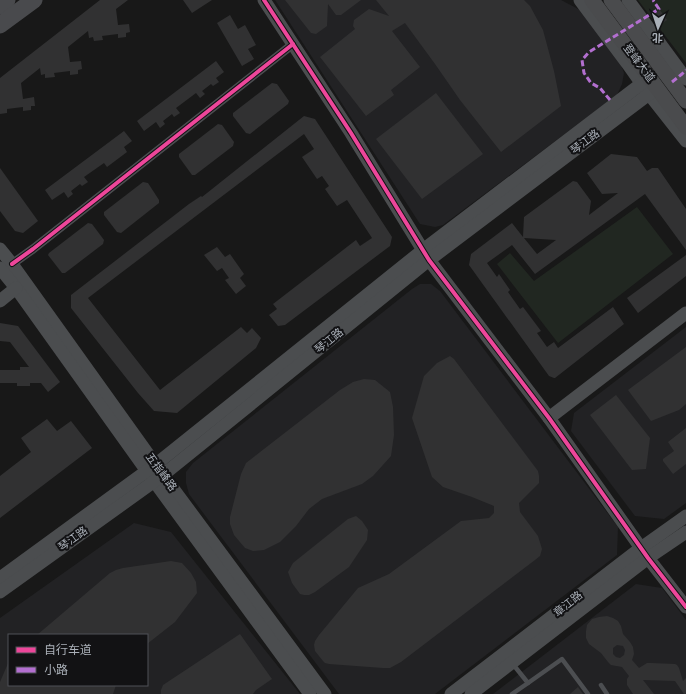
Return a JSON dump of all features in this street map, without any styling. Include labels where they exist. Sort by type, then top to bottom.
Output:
[{"type":"highway","points":[[0,6],[7,0]]},
{"type":"highway","points":[[0,24],[33,0]]},
{"type":"main road","points":[[0,33],[43,0]]},
{"type":"main road","points":[[264,0],[351,133],[426,255],[550,418],[644,553],[686,607]]},
{"type":"main road","points":[[580,0],[627,63],[649,86],[686,141]]},
{"type":"main road","name":"登峰大道","points":[[592,0],[649,86],[686,127]]},
{"type":"main road","name":"登峰大道","points":[[611,0],[686,101]]},
{"type":"main road","points":[[628,0],[686,79]]},
{"type":"main road","name":"琴江路","points":[[0,592],[155,473],[426,255],[649,86]]},
{"type":"main road","name":"五指峰路","points":[[0,249],[16,288],[155,473],[325,694]]},
{"type":"main road","name":"五指峰路","points":[[6,266],[155,473],[310,694]]},
{"type":"main road","points":[[0,301],[16,288]]},
{"type":"main road","points":[[550,418],[686,313]]},
{"type":"main road","name":"琴江路","points":[[0,578],[155,473]]},
{"type":"main road","name":"章江路","points":[[471,694],[512,663],[686,516]]},
{"type":"main road","name":"章江路","points":[[451,694],[644,553],[686,532]]},
{"type":"street","points":[[6,266],[33,249],[293,44]]},
{"type":"lane","points":[[512,694],[562,660],[588,694]]},
{"type":"lane","points":[[512,663],[528,683]]},
{"type":"lane","points":[[601,685],[607,694]]},
{"type":"shaded area","points":[[275,0],[561,0],[582,11],[620,62],[624,73],[622,84],[617,95],[443,225],[435,227],[420,224]]},
{"type":"shaded area","points":[[638,0],[686,0],[686,63]]},
{"type":"shaded area","points":[[637,207],[673,254],[558,343],[497,264],[510,253],[534,281]]},
{"type":"shaded area","points":[[420,284],[431,284],[440,291],[618,527],[617,555],[435,694],[339,694],[189,494],[186,483],[186,472],[193,463]]},
{"type":"shaded area","points":[[686,327],[686,503],[664,519],[635,516],[571,431],[574,413]]},
{"type":"shaded area","points":[[134,523],[171,532],[300,694],[0,694],[0,618]]},
{"type":"shaded area","points":[[636,584],[662,588],[686,620],[686,694],[493,694]]},
{"type":"building","points":[[100,0],[128,0],[116,9],[118,25],[129,24],[130,32],[126,33],[126,37],[118,38],[118,34],[102,36],[103,40],[94,41],[93,37],[89,38],[88,31],[68,47],[70,62],[81,61],[82,69],[78,70],[78,74],[70,75],[70,71],[54,73],[55,77],[45,78],[45,74],[41,75],[40,68],[21,83],[23,99],[34,97],[35,106],[31,106],[31,110],[23,111],[23,107],[7,109],[7,113],[0,114],[0,78]]},
{"type":"building","points":[[183,0],[212,0],[192,13]]},
{"type":"building","points":[[285,0],[361,0],[341,15],[336,15],[328,4],[327,26],[316,34],[311,33]]},
{"type":"building","points":[[376,0],[524,0],[530,6],[543,30],[554,71],[561,106],[501,152],[460,100],[405,23],[392,31],[420,67],[391,90],[394,95],[366,116],[320,57],[355,29],[353,26],[354,20],[369,9],[389,16]]},
{"type":"building","points":[[660,10],[667,20],[661,24],[654,14]]},
{"type":"building","points":[[230,15],[238,29],[245,25],[256,45],[248,49],[254,59],[242,66],[217,23]]},
{"type":"building","points":[[216,61],[224,72],[216,78],[219,82],[213,86],[211,84],[202,91],[205,94],[200,98],[196,93],[176,108],[180,113],[174,117],[172,114],[163,121],[165,124],[160,128],[156,122],[144,131],[137,121]]},
{"type":"building","points":[[272,83],[277,84],[289,101],[288,104],[250,134],[246,133],[233,116],[233,113]]},
{"type":"building","points":[[436,93],[483,154],[422,199],[376,139]]},
{"type":"building","points":[[304,116],[315,119],[392,237],[390,246],[285,325],[278,326],[269,315],[277,309],[273,304],[356,240],[360,246],[372,238],[347,200],[337,206],[325,189],[329,186],[322,176],[317,179],[302,157],[314,149],[304,134],[88,298],[160,390],[241,327],[247,333],[252,328],[261,338],[256,348],[177,413],[154,411],[71,308],[71,295],[189,204],[201,196],[202,197]]},
{"type":"building","points":[[218,124],[222,125],[234,142],[233,146],[195,175],[192,175],[179,157],[179,154]]},
{"type":"building","points":[[124,131],[132,141],[124,147],[127,152],[107,167],[104,163],[84,177],[88,182],[82,186],[80,184],[71,191],[73,194],[68,198],[64,192],[52,200],[45,190]]},
{"type":"building","points":[[611,154],[637,157],[647,171],[652,168],[658,168],[686,209],[686,250],[645,194],[535,274],[512,245],[487,263],[497,277],[499,274],[510,290],[508,292],[520,309],[523,307],[541,331],[537,333],[547,347],[554,342],[558,348],[613,307],[624,324],[554,378],[549,376],[469,265],[471,254],[512,223],[523,237],[524,217],[573,181],[577,182],[591,201],[589,215],[618,193],[602,194],[587,173]],"holes":[[[524,238],[556,240],[537,254]]]},
{"type":"building","points":[[0,168],[38,221],[23,233],[15,231],[0,211]]},
{"type":"building","points":[[143,182],[148,183],[159,200],[159,203],[121,233],[117,232],[104,215],[104,212]]},
{"type":"building","points":[[88,223],[92,224],[104,240],[103,244],[65,273],[62,273],[48,255],[49,253]]},
{"type":"building","points":[[217,247],[225,257],[230,254],[244,274],[240,278],[246,286],[236,294],[225,280],[229,278],[222,268],[217,271],[204,255]]},
{"type":"building","points":[[686,255],[686,276],[638,313],[627,298]]},
{"type":"building","points":[[0,323],[18,326],[60,382],[48,392],[41,383],[30,383],[30,386],[17,386],[17,383],[0,383],[0,370],[20,370],[20,367],[29,367],[10,342],[0,341]]},
{"type":"building","points":[[686,347],[686,404],[679,410],[651,421],[628,390]]},
{"type":"building","points":[[450,356],[454,359],[538,471],[539,483],[519,503],[520,512],[538,536],[542,549],[540,556],[401,662],[390,668],[325,663],[315,651],[315,641],[358,588],[389,574],[461,521],[489,518],[494,513],[494,506],[443,487],[432,477],[412,418],[424,376],[437,363]]},
{"type":"building","points":[[364,379],[375,380],[390,392],[393,407],[394,435],[391,456],[373,476],[362,484],[322,499],[309,509],[296,526],[280,542],[264,550],[253,551],[245,548],[234,535],[230,524],[230,517],[241,474],[246,463],[340,390],[353,382]]},
{"type":"building","points":[[616,395],[650,438],[646,469],[632,470],[590,415]]},
{"type":"building","points":[[47,419],[57,431],[71,421],[92,448],[0,518],[0,476],[31,452],[21,438]]},
{"type":"building","points":[[686,428],[686,464],[673,474],[663,459],[674,451],[668,442]]},
{"type":"building","points":[[356,516],[362,521],[368,530],[367,540],[349,567],[315,592],[309,595],[300,594],[292,583],[288,572],[293,563],[348,519]]},
{"type":"building","points":[[171,561],[182,563],[191,573],[196,582],[197,593],[175,622],[148,643],[148,634],[38,634],[110,573],[123,568]]},
{"type":"building","points":[[607,616],[618,621],[623,634],[633,647],[634,654],[632,660],[639,668],[647,663],[677,665],[683,681],[686,678],[686,694],[684,694],[675,681],[643,680],[654,694],[633,694],[627,685],[627,679],[629,676],[622,667],[611,665],[601,653],[589,644],[586,638],[587,625],[592,619]],"holes":[[[617,645],[623,646],[625,650],[624,655],[620,658],[616,657],[613,654],[613,648]]]},
{"type":"building","points":[[240,634],[272,679],[256,690],[253,694],[161,694],[163,685]]},
{"type":"building","points":[[8,663],[8,686],[116,686],[113,694],[0,694],[0,682]]},
{"type":"building","points":[[578,687],[583,694],[570,694]]},
{"type":"marked path","points":[[610,100],[600,88],[591,83],[584,73],[582,60],[589,52],[659,9],[653,0]]},
{"type":"marked path","points":[[672,82],[686,70]]},
{"type":"cycle path","points":[[264,0],[351,133],[429,260],[549,418],[648,558],[686,607]]},
{"type":"cycle path","points":[[12,264],[293,44]]}]
